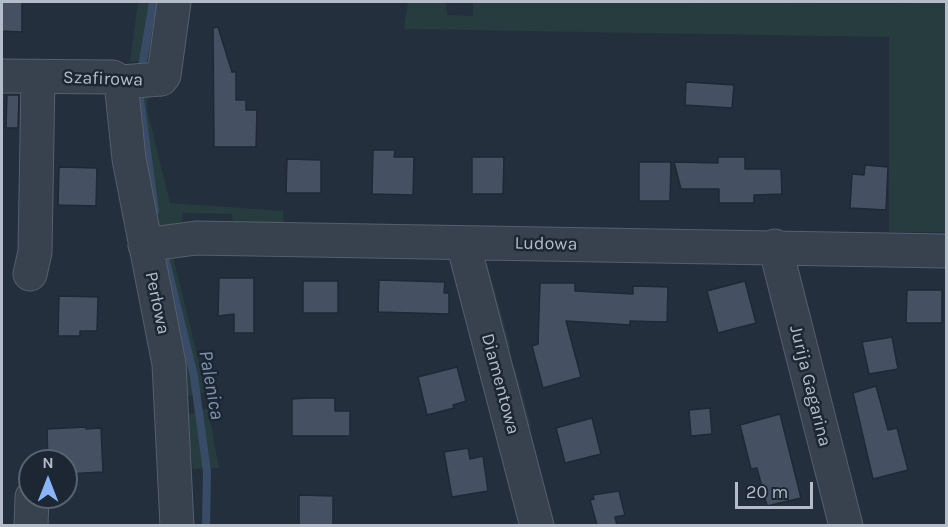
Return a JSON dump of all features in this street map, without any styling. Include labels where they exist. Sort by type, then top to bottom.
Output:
[{"type":"street","name":"Szafirowa","points":[[2,76],[113,77],[121,82],[160,80],[164,75],[174,2]]},
{"type":"street","points":[[30,274],[35,252],[38,77]]},
{"type":"street","name":"Perłowa","points":[[121,82],[128,151],[169,364],[177,525]]},
{"type":"street","name":"Ludowa","points":[[145,245],[196,238],[946,250]]},
{"type":"street","name":"Diamentowa","points":[[463,243],[537,525]]},
{"type":"street","name":"Jurija Gagarina","points":[[775,246],[846,525]]},
{"type":"street","points":[[31,525],[32,509]]},
{"type":"green space","points":[[138,2],[165,2],[153,59],[130,62]]},
{"type":"green space","points":[[408,2],[446,2],[447,15],[473,16],[473,2],[889,4],[946,2],[946,232],[889,232],[889,37],[404,29]]},
{"type":"green space","points":[[135,93],[148,95],[147,109],[170,203],[283,211],[284,230],[233,228],[232,214],[183,213],[181,228],[154,231]]},
{"type":"green space","points":[[172,252],[206,392],[187,396],[160,258]]},
{"type":"green space","points":[[487,263],[511,349],[503,347],[484,268]]},
{"type":"green space","points":[[515,367],[531,426],[524,428],[510,374]]},
{"type":"green space","points":[[208,408],[219,468],[193,469],[187,415]]},
{"type":"building","points":[[2,2],[22,2],[22,32],[2,31]]},
{"type":"building","points":[[218,27],[232,72],[236,72],[236,100],[246,100],[246,110],[257,110],[256,147],[214,147],[213,28]]},
{"type":"building","points":[[686,82],[734,85],[732,108],[685,105]]},
{"type":"building","points":[[7,95],[19,95],[18,128],[6,128]]},
{"type":"building","points":[[373,150],[395,150],[394,157],[414,157],[413,195],[372,194]]},
{"type":"building","points":[[472,157],[504,157],[503,194],[472,194]]},
{"type":"building","points":[[718,157],[745,157],[745,169],[781,169],[782,194],[754,195],[754,203],[719,203],[719,189],[681,189],[674,162],[718,163]]},
{"type":"building","points":[[287,159],[321,160],[321,193],[286,193]]},
{"type":"building","points":[[639,162],[671,162],[670,201],[639,201]]},
{"type":"building","points":[[865,165],[888,167],[886,210],[850,208],[852,174],[864,175]]},
{"type":"building","points":[[59,167],[97,168],[96,206],[58,205]]},
{"type":"building","points":[[219,278],[254,278],[254,333],[234,333],[234,314],[218,316]]},
{"type":"building","points":[[379,280],[445,282],[444,293],[449,293],[449,314],[378,312]]},
{"type":"building","points":[[303,281],[338,281],[338,313],[303,313]]},
{"type":"building","points":[[745,281],[756,323],[718,333],[707,291]]},
{"type":"building","points":[[540,283],[575,283],[575,291],[633,294],[633,286],[668,287],[667,322],[630,321],[630,325],[566,321],[581,377],[543,388],[532,346],[538,344]]},
{"type":"building","points":[[907,290],[942,290],[942,323],[906,323]]},
{"type":"building","points":[[59,296],[98,297],[97,331],[80,331],[80,336],[58,336]]},
{"type":"building","points":[[892,337],[898,369],[869,374],[862,342]]},
{"type":"building","points":[[457,367],[466,401],[453,405],[454,408],[427,415],[418,377]]},
{"type":"building","points":[[876,386],[888,430],[897,428],[908,470],[873,479],[853,393]]},
{"type":"building","points":[[335,398],[335,411],[350,411],[350,436],[292,436],[292,399]]},
{"type":"building","points":[[710,408],[712,434],[691,436],[689,410]]},
{"type":"building","points":[[780,414],[801,498],[767,506],[757,468],[751,469],[740,425]]},
{"type":"building","points":[[592,418],[601,454],[565,463],[556,428]]},
{"type":"building","points":[[101,428],[103,472],[78,473],[78,449],[48,449],[47,429]]},
{"type":"building","points":[[468,448],[470,459],[483,456],[488,491],[452,497],[444,452]]},
{"type":"building","points":[[619,491],[625,515],[615,517],[617,525],[597,525],[590,500],[594,499],[593,495]]},
{"type":"building","points":[[299,495],[333,496],[333,525],[299,525]]},
{"type":"waterway","name":"Palenica","points":[[142,67],[153,2]]},
{"type":"waterway","name":"Palenica","points":[[139,91],[155,211]]},
{"type":"waterway","name":"Palenica","points":[[164,253],[194,376],[207,472],[206,526]]}]
